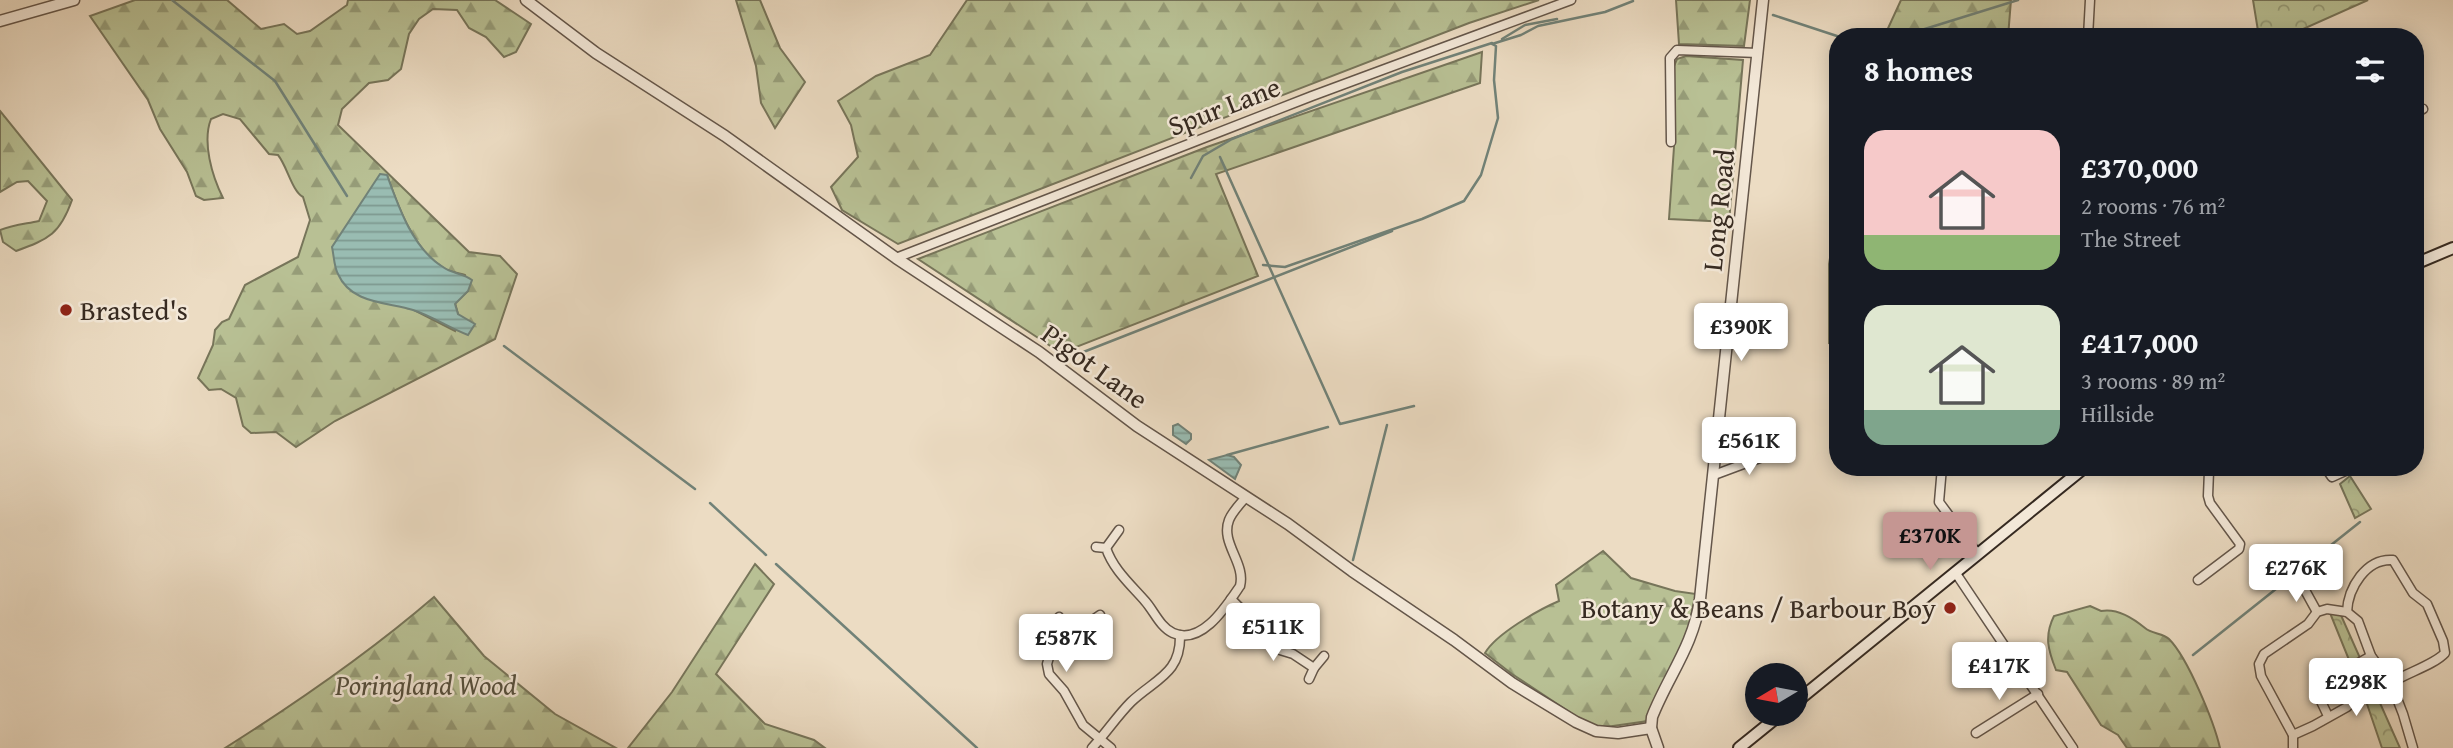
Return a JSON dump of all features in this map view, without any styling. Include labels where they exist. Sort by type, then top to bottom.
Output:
[{"type":"main road","points":[[2424,260],[2453,248]]},
{"type":"main road","points":[[1808,692],[2074,476]]},
{"type":"main road","points":[[1739,748],[1766,726]]},
{"type":"street","points":[[0,21],[74,0]]},
{"type":"street","name":"Pigot Lane","points":[[526,0],[596,53],[725,135],[895,258],[1039,352],[1143,429],[1454,640],[1512,683],[1576,722],[1596,731],[1618,733],[1651,728]]},
{"type":"street","name":"Spur Lane","points":[[895,258],[1324,91],[1571,0]]},
{"type":"street","name":"Long Road","points":[[1651,728],[1656,707],[1682,659],[1697,620],[1763,0]]},
{"type":"street","points":[[2088,28],[2090,0]]},
{"type":"street","points":[[1671,142],[1670,58],[1677,50],[1758,53]]},
{"type":"street","points":[[1714,475],[1773,453]]},
{"type":"street","points":[[1941,476],[1939,502],[1978,553]]},
{"type":"street","points":[[2197,580],[2239,549],[2240,544],[2210,503],[2208,476]]},
{"type":"street","points":[[1119,530],[1101,548],[1158,620],[1173,633],[1189,635],[1212,622],[1240,586],[1242,579],[1228,540],[1227,529],[1233,513],[1246,497]]},
{"type":"street","points":[[2347,612],[2354,584],[2383,559],[2393,560],[2413,593],[2427,604],[2443,641],[2445,653],[2440,659],[2391,683]]},
{"type":"street","points":[[1955,572],[2073,748]]},
{"type":"street","points":[[2304,584],[2317,612]]},
{"type":"street","points":[[1231,599],[1249,617],[1263,637],[1280,650],[1293,654],[1314,668]]},
{"type":"street","points":[[2293,748],[2292,735],[2261,676],[2259,664],[2264,654],[2308,624],[2317,612],[2327,609],[2347,612],[2358,621],[2371,656],[2391,683],[2413,748]]},
{"type":"street","points":[[1100,615],[1070,634],[1050,654],[1047,664],[1049,674],[1064,691],[1083,725],[1111,748]]},
{"type":"street","points":[[1059,617],[1070,634]]},
{"type":"street","points":[[1092,748],[1133,700],[1167,674],[1177,660],[1180,635]]},
{"type":"street","points":[[1308,678],[1324,656]]},
{"type":"street","points":[[2328,716],[2318,695],[2317,685],[2371,656]]},
{"type":"street","points":[[2292,735],[2347,707],[2351,702],[2339,674]]},
{"type":"street","points":[[1976,733],[2038,694]]},
{"type":"street","points":[[1651,728],[1658,748]]},
{"type":"green space","points":[[135,0],[227,0],[261,29],[284,24],[297,34],[310,31],[347,5],[348,0],[495,0],[531,24],[516,52],[504,57],[486,37],[469,28],[457,10],[433,9],[419,19],[409,34],[401,69],[388,80],[369,83],[342,109],[338,125],[469,252],[500,256],[517,274],[495,339],[335,421],[296,447],[276,432],[251,433],[243,426],[236,398],[221,389],[209,390],[198,378],[213,345],[215,330],[229,319],[245,285],[298,257],[310,220],[303,197],[278,155],[269,154],[240,119],[223,114],[211,119],[208,148],[215,180],[223,198],[204,200],[196,196],[187,172],[160,129],[148,100],[90,16]],"holes":[[[387,175],[408,227],[424,251],[444,268],[465,275],[468,291],[455,303],[458,314],[455,331],[414,310]]]},
{"type":"green space","points":[[736,0],[760,0],[780,48],[805,82],[775,128],[761,103],[756,66]]},
{"type":"green space","points":[[967,0],[1539,0],[1469,23],[898,244],[842,210],[831,187],[858,157],[851,125],[838,101],[876,76],[930,55]]},
{"type":"green space","points":[[1676,0],[1750,0],[1744,46],[1679,44]]},
{"type":"green space","points":[[1901,0],[2011,0],[2009,28],[1888,28]]},
{"type":"green space","points":[[2253,0],[2368,0],[2305,28],[2258,28]]},
{"type":"green space","points":[[1482,52],[1480,83],[1216,174],[1258,276],[1061,353],[918,259],[1207,147]]},
{"type":"green space","points":[[1686,56],[1743,60],[1729,222],[1669,219],[1674,147],[1674,66],[1677,59]]},
{"type":"green space","points":[[0,111],[72,200],[63,221],[52,234],[16,251],[3,242],[0,230],[39,221],[47,201],[28,181],[17,182],[0,192]]},
{"type":"green space","points":[[2350,476],[2371,509],[2355,518],[2340,484]]},
{"type":"green space","points":[[1603,551],[1631,578],[1675,591],[1696,594],[1686,638],[1648,721],[1606,727],[1589,725],[1485,653],[1498,638],[1529,616],[1559,601],[1556,585]]},
{"type":"green space","points":[[755,564],[774,584],[716,674],[765,724],[814,740],[825,748],[628,748],[672,692]]},
{"type":"green space","name":"Poringland Wood","points":[[434,597],[484,656],[555,714],[616,748],[225,748],[332,676]]},
{"type":"green space","points":[[2090,606],[2124,615],[2169,639],[2184,660],[2199,691],[2220,748],[2127,748],[2118,735],[2101,725],[2067,672],[2056,670],[2048,643],[2054,616]]},
{"type":"green space","points":[[2330,613],[2340,613],[2400,748],[2382,748]]},
{"type":"water","points":[[380,174],[387,175],[408,226],[423,249],[446,269],[472,280],[468,291],[455,304],[458,314],[475,324],[468,335],[420,313],[361,296],[344,284],[338,274],[332,247]]},
{"type":"water","points":[[1178,424],[1191,434],[1191,439],[1186,444],[1173,435],[1173,426]]},
{"type":"water","points":[[1227,455],[1234,457],[1241,465],[1235,479],[1209,460]]},
{"type":"waterway","points":[[172,0],[275,81],[347,196]]},
{"type":"waterway","points":[[1928,28],[2018,0]]},
{"type":"waterway","points":[[1263,265],[1285,267],[1422,219],[1464,201],[1481,175],[1498,118],[1494,80],[1496,46],[1492,44],[1521,35],[1538,26],[1605,12],[1633,1]]},
{"type":"waterway","points":[[1773,15],[1829,33]]},
{"type":"waterway","points":[[1502,39],[1525,25],[1557,19]]},
{"type":"waterway","points":[[1191,178],[1203,156],[1232,139],[1402,72],[1492,43]]},
{"type":"waterway","points":[[1220,157],[1340,424],[1414,406]]},
{"type":"waterway","points":[[1063,360],[1392,231]]},
{"type":"waterway","points":[[504,346],[695,489]]},
{"type":"waterway","points":[[1353,560],[1387,425]]},
{"type":"waterway","points":[[1227,455],[1328,427]]},
{"type":"waterway","points":[[710,503],[766,555]]},
{"type":"waterway","points":[[2193,655],[2360,522]]},
{"type":"waterway","points":[[776,564],[977,748]]},
{"type":"place","name":"Brasted's","points":[[66,310]]},
{"type":"place","name":"Botany & Beans / Barbour Boy","points":[[1950,608]]}]
